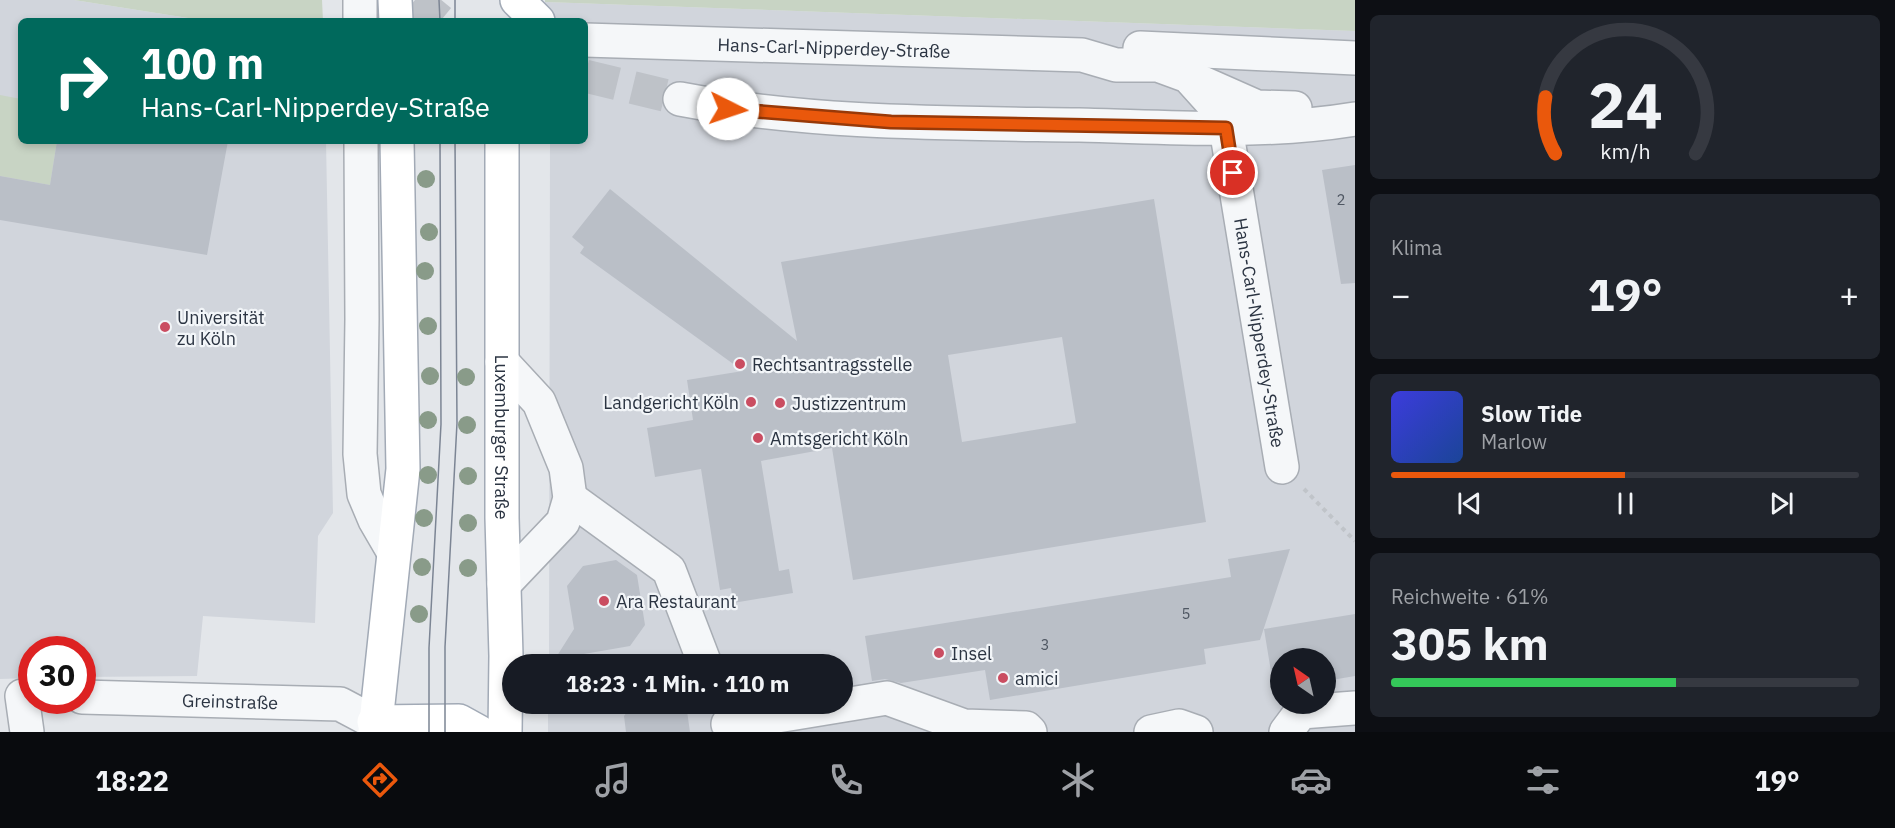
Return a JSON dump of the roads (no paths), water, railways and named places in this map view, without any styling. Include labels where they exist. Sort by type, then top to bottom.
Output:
[{"type":"main road","points":[[395,0],[396,18]]},
{"type":"main road","points":[[501,0],[501,18]]},
{"type":"main road","points":[[517,0],[535,18]]},
{"type":"main road","points":[[397,144],[403,469],[374,727],[459,721],[479,732]]},
{"type":"main road","name":"Luxemburger Straße","points":[[501,144],[505,732]]},
{"type":"street","points":[[360,0],[360,18]]},
{"type":"street","name":"Hans-Carl-Nipperdey-Straße","points":[[588,40],[1082,56],[1116,65],[1158,65],[1257,106],[1316,109],[1355,119]]},
{"type":"street","name":"Hans-Carl-Nipperdey-Straße","points":[[1082,56],[1115,47],[1355,58]]},
{"type":"street","name":"Hans-Carl-Nipperdey-Straße","points":[[1188,76],[1215,106],[1226,128],[1282,467]]},
{"type":"street","name":"Hans-Carl-Nipperdey-Straße","points":[[680,99],[728,109],[891,122],[1226,128],[1323,124],[1355,119]]},
{"type":"street","points":[[361,144],[360,454],[364,494],[375,520],[393,551]]},
{"type":"street","points":[[502,362],[539,402],[566,468],[570,498],[563,522],[504,584]]},
{"type":"street","points":[[570,498],[669,570],[701,654]]},
{"type":"street","name":"Greinstraße","points":[[96,697],[340,704],[374,727]]},
{"type":"street","points":[[725,720],[887,698],[959,729],[1026,728],[1030,732]]},
{"type":"street","points":[[1286,732],[1301,712],[1355,708]]},
{"type":"street","points":[[22,714],[27,732]]},
{"type":"street","points":[[1151,732],[1179,726],[1196,732]]},
{"type":"tunnel","points":[[415,0],[437,18]]},
{"type":"tunnel","points":[[588,77],[680,99]]},
{"type":"tram line","points":[[439,0],[440,18]]},
{"type":"tram line","points":[[455,0],[455,18]]},
{"type":"tram line","points":[[429,732],[429,648],[441,424],[440,144]]},
{"type":"tram line","points":[[445,732],[445,647],[457,423],[455,144]]},
{"type":"place","name":"Universität zu Köln","points":[[165,327]]},
{"type":"place","name":"Rechtsantragsstelle","points":[[740,364]]},
{"type":"place","name":"Landgericht Köln","points":[[751,402]]},
{"type":"place","name":"Justizzentrum","points":[[780,403]]},
{"type":"place","name":"Amtsgericht Köln","points":[[758,438]]},
{"type":"place","name":"Ara Restaurant","points":[[604,601]]},
{"type":"place","name":"Insel","points":[[939,653]]},
{"type":"place","name":"amici","points":[[1003,678]]}]
